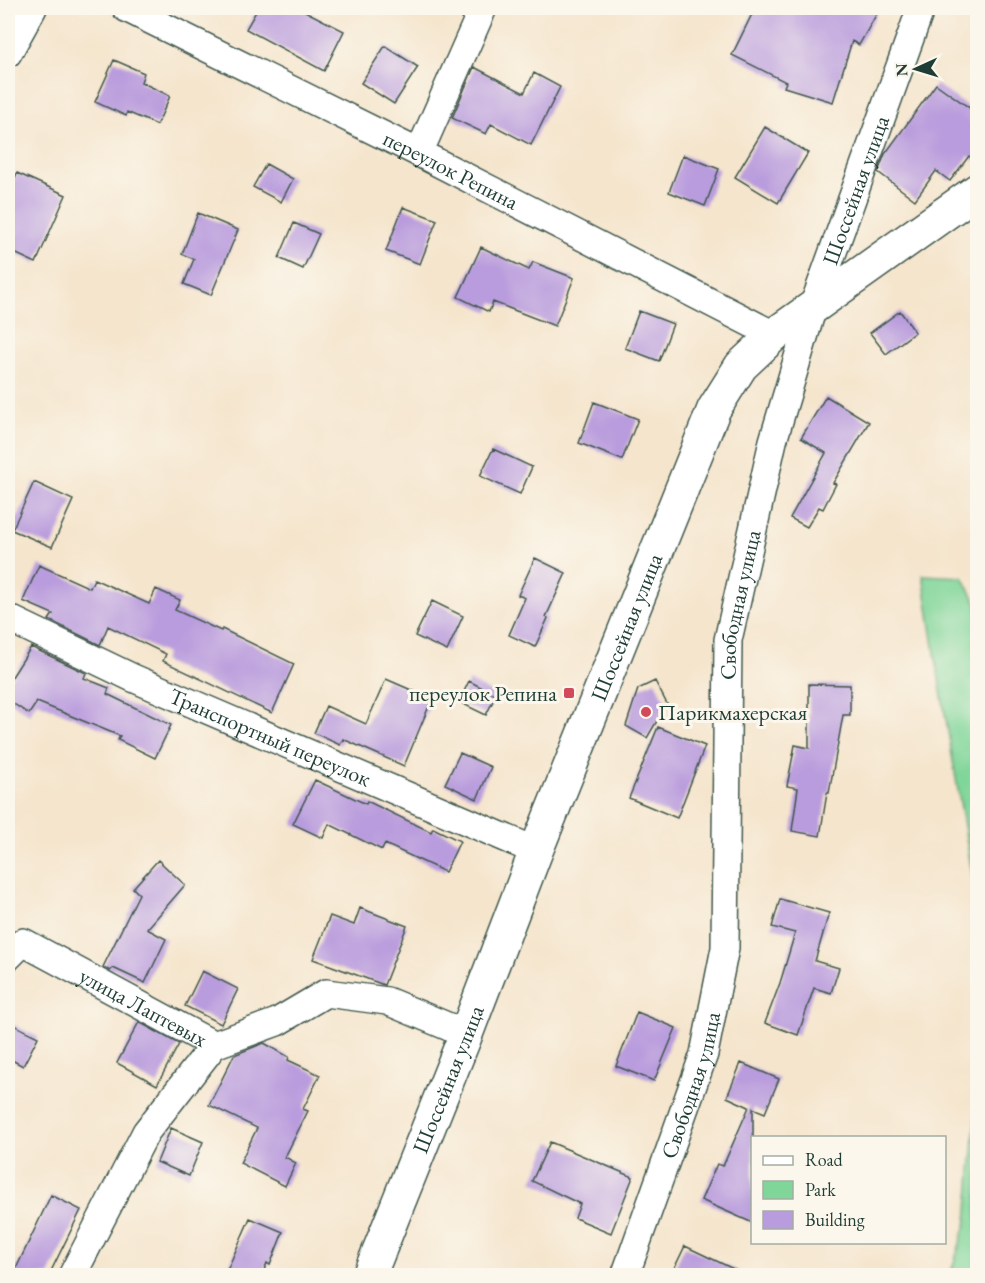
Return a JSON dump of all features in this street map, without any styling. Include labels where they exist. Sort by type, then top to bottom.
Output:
[{"type":"main road","points":[[813,307],[978,190]]},
{"type":"main road","name":"Шоссейная улица","points":[[369,1275],[466,1034],[536,850],[714,409],[741,366],[774,335],[813,307]]},
{"type":"street","points":[[8,53],[33,8]]},
{"type":"street","name":"переулок Репина","points":[[126,8],[419,153],[774,335]]},
{"type":"street","points":[[419,153],[483,8]]},
{"type":"street","name":"Шоссейная улица","points":[[813,307],[921,8]]},
{"type":"street","name":"Свободная улица","points":[[626,1275],[704,1054],[725,948],[728,640],[773,441],[813,307]]},
{"type":"street","name":"Транспортный переулок","points":[[8,618],[133,678],[536,850]]},
{"type":"street","name":"улица Лаптевых","points":[[15,949],[214,1045],[146,1132],[72,1275]]},
{"type":"street","points":[[214,1045],[277,1022],[326,993],[387,1001],[466,1034]]},
{"type":"green space","points":[[923,575],[963,577],[977,604],[977,902],[939,679]]},
{"type":"green space","points":[[977,1099],[977,1275],[950,1275],[967,1221]]},
{"type":"building","points":[[258,8],[299,8],[344,31],[324,71],[246,29]]},
{"type":"building","points":[[755,8],[880,8],[859,45],[852,41],[833,102],[784,87],[786,82],[732,55]]},
{"type":"building","points":[[385,46],[418,67],[394,104],[361,83]]},
{"type":"building","points":[[114,60],[144,73],[141,82],[170,96],[157,125],[127,112],[126,116],[95,102]]},
{"type":"building","points":[[474,67],[524,93],[534,73],[560,87],[531,145],[491,124],[486,134],[452,118]]},
{"type":"building","points":[[936,84],[978,114],[978,162],[969,156],[950,181],[936,171],[915,200],[878,172],[885,154]]},
{"type":"building","points":[[765,127],[808,153],[778,203],[735,177]]},
{"type":"building","points":[[683,155],[719,169],[705,206],[669,192]]},
{"type":"building","points":[[266,164],[293,179],[281,202],[253,187]]},
{"type":"building","points":[[17,173],[66,195],[36,263],[8,250],[8,195]]},
{"type":"building","points":[[403,207],[437,220],[420,264],[386,251]]},
{"type":"building","points":[[198,213],[238,230],[211,295],[184,284],[194,259],[182,254]]},
{"type":"building","points":[[294,223],[319,234],[303,269],[279,258]]},
{"type":"building","points":[[481,247],[529,270],[533,262],[574,278],[555,326],[493,302],[489,312],[458,297]]},
{"type":"building","points":[[639,311],[673,324],[659,361],[625,348]]},
{"type":"building","points":[[900,311],[915,332],[886,354],[870,333]]},
{"type":"building","points":[[826,396],[869,422],[833,483],[836,484],[823,509],[819,507],[807,527],[790,518],[826,453],[801,438]]},
{"type":"building","points":[[594,402],[638,419],[622,460],[579,443]]},
{"type":"building","points":[[493,449],[532,467],[520,494],[480,476]]},
{"type":"building","points":[[34,482],[73,500],[52,547],[12,530]]},
{"type":"building","points":[[535,558],[566,573],[535,647],[509,635],[525,598],[518,595]]},
{"type":"building","points":[[39,565],[90,588],[94,579],[149,604],[156,589],[180,600],[175,610],[221,631],[222,629],[294,664],[272,713],[163,661],[166,654],[108,626],[100,645],[49,620],[53,614],[23,601]]},
{"type":"building","points":[[432,601],[463,616],[447,651],[415,636]]},
{"type":"building","points":[[31,647],[86,673],[84,678],[109,688],[107,694],[171,725],[155,758],[118,740],[120,736],[37,702],[29,714],[8,700],[8,683]]},
{"type":"building","points":[[386,679],[432,699],[404,766],[343,739],[340,745],[314,733],[326,706],[366,724]]},
{"type":"building","points":[[469,681],[496,695],[486,715],[459,702]]},
{"type":"building","name":"Парикмахерская","points":[[655,681],[667,704],[647,738],[626,726],[638,689]]},
{"type":"building","points":[[809,684],[850,685],[850,715],[843,715],[820,836],[792,831],[798,788],[787,786],[795,745],[809,748]]},
{"type":"building","points":[[658,727],[705,746],[677,818],[629,798]]},
{"type":"building","points":[[460,753],[491,767],[477,799],[445,784]]},
{"type":"building","points":[[315,780],[366,804],[367,801],[431,832],[433,828],[460,841],[445,872],[385,844],[382,850],[329,824],[323,838],[293,824]]},
{"type":"building","points":[[158,860],[185,885],[147,929],[166,939],[145,983],[113,968],[110,971],[103,967],[139,894],[133,888]]},
{"type":"building","points":[[780,899],[829,913],[815,961],[839,968],[831,993],[814,988],[798,1035],[765,1023],[795,933],[772,927]]},
{"type":"building","points":[[360,908],[407,926],[384,985],[313,959],[330,916],[354,925]]},
{"type":"building","points":[[202,971],[238,989],[221,1024],[185,1006]]},
{"type":"building","points":[[637,1012],[676,1028],[654,1081],[616,1066]]},
{"type":"building","points":[[8,1022],[38,1037],[23,1066],[8,1058]]},
{"type":"building","points":[[139,1022],[179,1044],[157,1085],[117,1063]]},
{"type":"building","points":[[264,1043],[289,1057],[288,1060],[320,1075],[303,1109],[308,1111],[285,1157],[296,1163],[285,1186],[240,1163],[257,1128],[209,1105],[234,1055]]},
{"type":"building","points":[[741,1063],[779,1079],[765,1113],[753,1108],[751,1222],[701,1200],[717,1164],[723,1166],[749,1107],[727,1097]]},
{"type":"building","points":[[171,1128],[203,1142],[189,1176],[157,1162]]},
{"type":"building","points":[[550,1142],[633,1177],[611,1233],[575,1218],[580,1204],[532,1181]]},
{"type":"building","points":[[51,1195],[81,1210],[49,1275],[13,1275]]},
{"type":"building","points":[[250,1218],[283,1232],[270,1265],[267,1263],[262,1275],[225,1275]]},
{"type":"building","points":[[685,1246],[746,1275],[671,1275]]},
{"type":"place","name":"переулок Репина","points":[[569,693]]},
{"type":"place","name":"Парикмахерская","points":[[646,712]]}]
